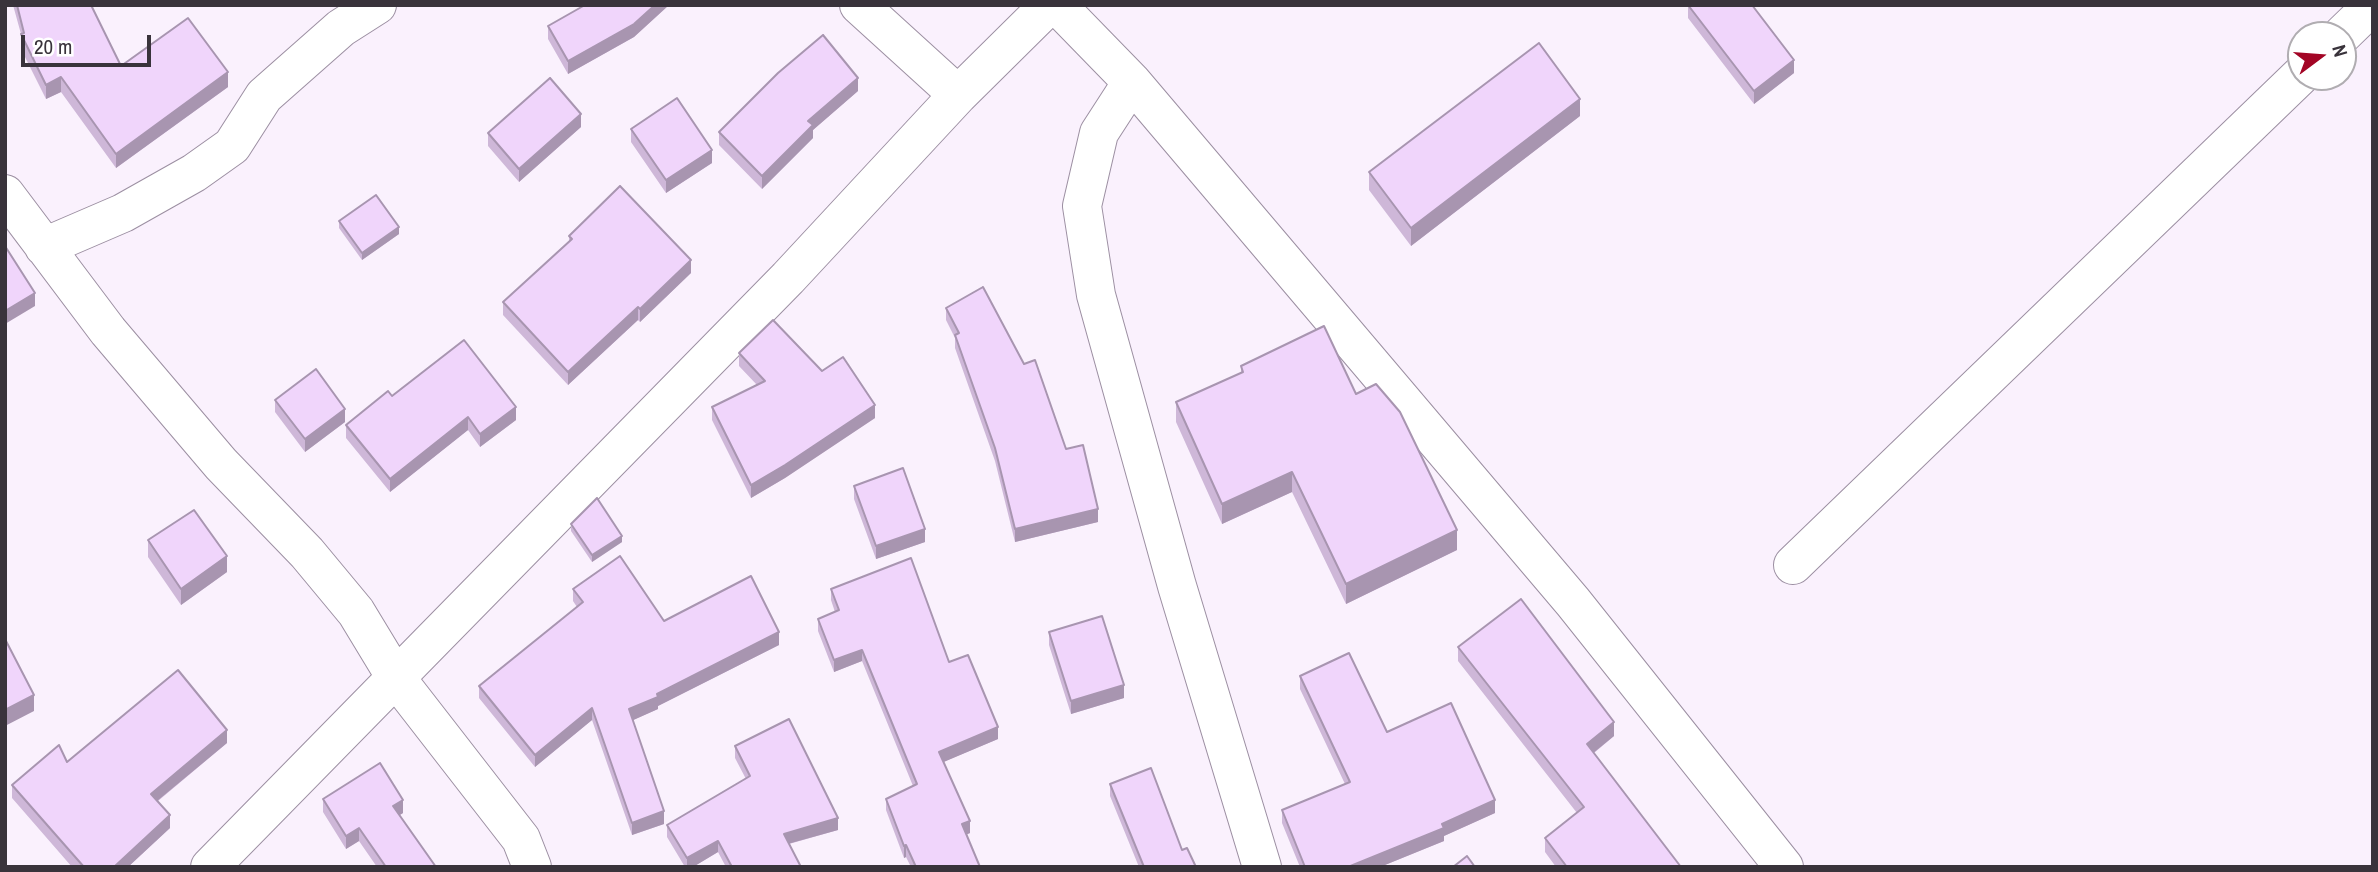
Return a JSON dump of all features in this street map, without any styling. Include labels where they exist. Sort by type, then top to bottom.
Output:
[{"type":"street","points":[[44,247],[123,214],[194,173],[232,146],[264,96],[341,28],[377,5]]},
{"type":"street","points":[[859,5],[958,95]]},
{"type":"street","points":[[210,867],[788,278],[958,95],[1049,5]]},
{"type":"street","points":[[1057,5],[1132,82],[1573,602],[1784,867]]},
{"type":"street","points":[[2356,21],[2373,5]]},
{"type":"street","points":[[1132,82],[1099,133],[1082,205],[1096,295],[1177,586],[1262,867]]},
{"type":"street","points":[[1793,565],[2287,89]]},
{"type":"street","points":[[5,194],[108,331],[221,464],[307,553],[356,612],[396,678],[521,839],[532,867]]},
{"type":"building","points":[[17,5],[91,5],[121,66],[188,18],[228,72],[116,154],[61,77],[46,85],[21,34],[24,33]]},
{"type":"building","points":[[585,5],[655,5],[634,24],[568,61],[548,26]]},
{"type":"building","points":[[1688,5],[1752,5],[1794,60],[1754,91]]},
{"type":"building","points":[[823,35],[858,78],[808,121],[813,125],[762,176],[719,132],[778,73]]},
{"type":"building","points":[[1539,43],[1580,99],[1411,228],[1369,172]]},
{"type":"building","points":[[550,78],[581,114],[519,169],[488,133]]},
{"type":"building","points":[[677,98],[712,150],[666,180],[631,129]]},
{"type":"building","points":[[620,186],[691,260],[568,372],[503,302],[572,239],[569,236]]},
{"type":"building","points":[[376,195],[399,227],[362,253],[339,221]]},
{"type":"building","points":[[5,246],[35,293],[5,311]]},
{"type":"building","points":[[983,287],[1024,364],[1035,360],[1066,449],[1083,445],[1098,509],[1015,529],[995,448],[955,335],[959,333],[946,308]]},
{"type":"building","points":[[773,320],[822,371],[843,357],[875,405],[751,485],[712,407],[765,381],[739,353]]},
{"type":"building","points":[[1324,326],[1356,394],[1376,384],[1400,412],[1457,530],[1346,584],[1292,472],[1222,504],[1176,402],[1243,372],[1241,366]]},
{"type":"building","points":[[464,340],[516,407],[480,434],[468,417],[390,479],[346,425],[388,391],[392,396]]},
{"type":"building","points":[[316,369],[345,409],[305,439],[275,400]]},
{"type":"building","points":[[903,468],[925,529],[876,546],[854,486]]},
{"type":"building","points":[[597,498],[622,536],[592,555],[571,524]]},
{"type":"building","points":[[194,510],[227,556],[181,589],[148,540]]},
{"type":"building","points":[[620,556],[664,621],[751,576],[779,632],[657,694],[658,697],[629,709],[664,811],[632,823],[592,708],[535,755],[479,686],[583,602],[573,589]]},
{"type":"building","points":[[911,558],[949,662],[968,655],[998,727],[939,752],[970,821],[962,824],[980,867],[916,867],[906,845],[904,846],[886,799],[917,784],[862,650],[834,660],[818,619],[839,610],[831,589]]},
{"type":"building","points":[[1521,599],[1614,722],[1587,744],[1681,867],[1567,867],[1545,838],[1584,807],[1458,647]]},
{"type":"building","points":[[1102,616],[1124,685],[1071,701],[1049,632]]},
{"type":"building","points":[[5,639],[34,695],[5,710]]},
{"type":"building","points":[[1349,653],[1387,732],[1451,703],[1495,800],[1442,824],[1444,828],[1348,867],[1305,867],[1282,810],[1350,782],[1300,676]]},
{"type":"building","points":[[178,670],[227,730],[151,794],[170,815],[114,867],[84,867],[12,785],[59,745],[67,762]]},
{"type":"building","points":[[789,719],[838,818],[784,834],[801,867],[732,867],[718,841],[687,858],[667,825],[750,776],[735,746]]},
{"type":"building","points":[[380,763],[403,800],[393,806],[436,867],[386,867],[359,828],[346,836],[323,799]]},
{"type":"building","points":[[1151,768],[1182,850],[1187,848],[1196,867],[1144,867],[1110,784]]},
{"type":"building","points":[[1467,856],[1475,867],[1453,867]]}]
